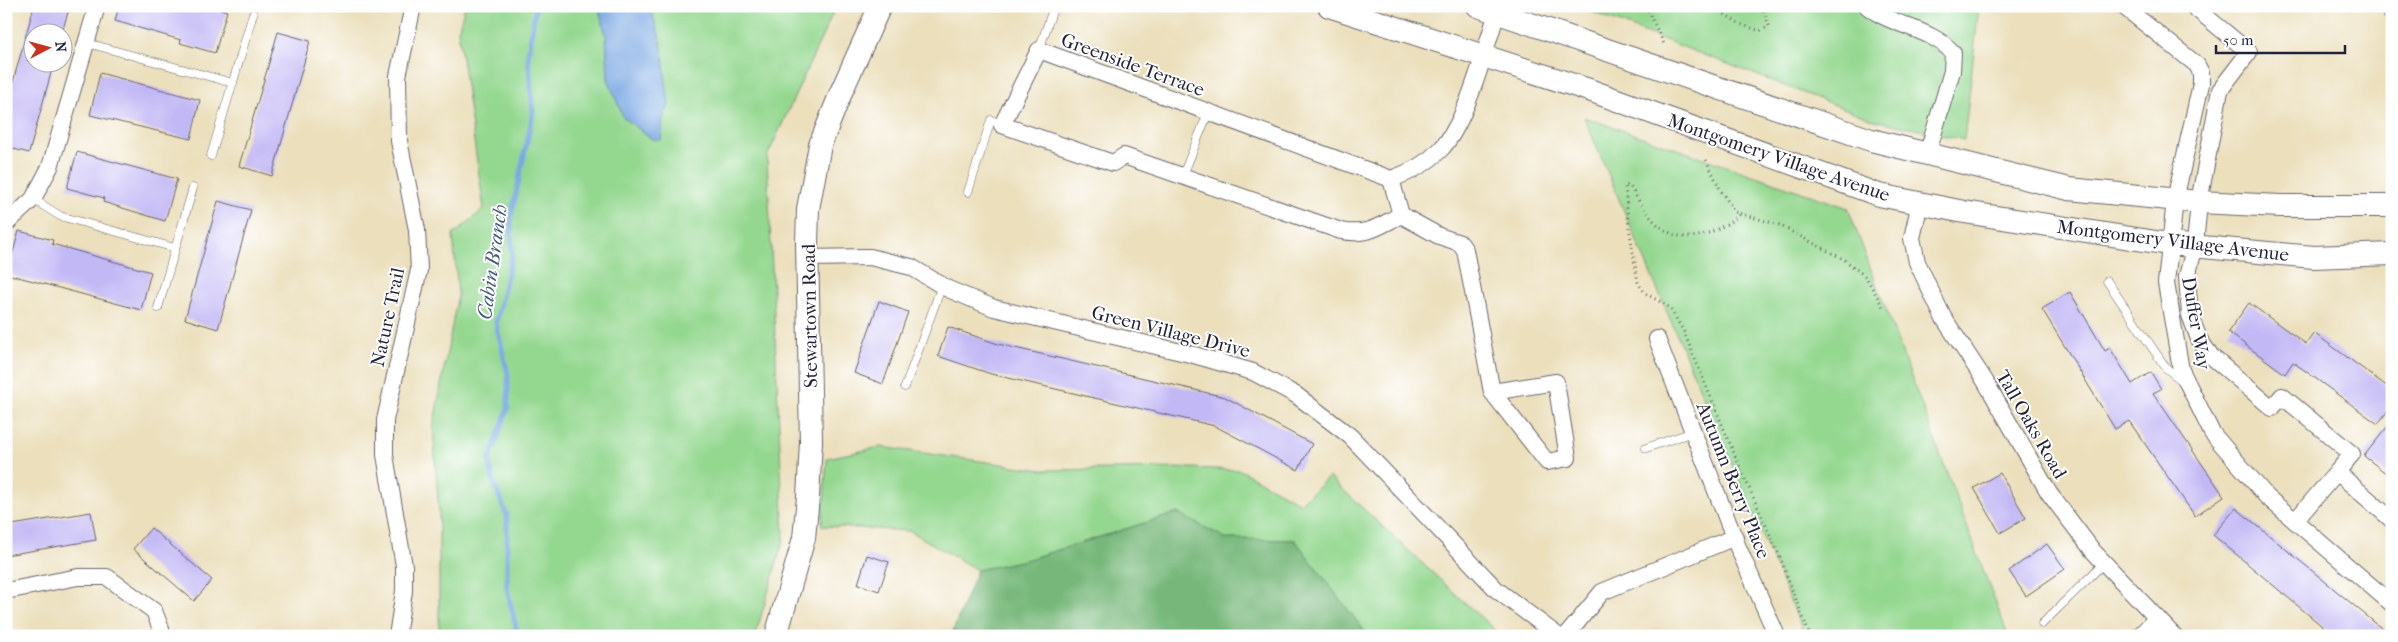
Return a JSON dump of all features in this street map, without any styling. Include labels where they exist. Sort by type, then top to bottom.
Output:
[{"type":"main road","name":"Stewartown Road","points":[[776,636],[804,538],[808,497],[811,442],[807,258],[808,209],[820,144],[880,6]]},
{"type":"main road","name":"Montgomery Village Avenue","points":[[1329,6],[1589,90],[1879,195],[2169,244],[2314,257],[2392,254]]},
{"type":"main road","name":"Montgomery Village Avenue","points":[[1488,9],[1871,140],[2069,189],[2199,202],[2280,206],[2392,206]]},
{"type":"street","points":[[6,224],[33,199],[50,167],[97,6]]},
{"type":"street","name":"Nature Trail","points":[[397,636],[404,592],[404,566],[386,454],[385,420],[419,270],[417,230],[399,141],[398,76],[412,6]]},
{"type":"street","points":[[1867,6],[1885,19],[1936,38],[1953,53],[1952,71],[1927,155]]},
{"type":"street","name":"Duffer Way","points":[[2123,6],[2197,65],[2200,73],[2201,84],[2175,200],[2166,284],[2181,370],[2212,433],[2267,497],[2392,604]]},
{"type":"street","name":"Duffer Way","points":[[2193,6],[2249,52],[2220,90],[2199,202],[2195,245],[2187,277],[2190,315],[2199,338],[2211,356],[2272,408],[2282,396],[2352,454],[2338,472]]},
{"type":"street","points":[[2391,6],[2392,14]]},
{"type":"street","points":[[1488,9],[1482,56],[1464,112],[1454,132],[1440,150],[1411,172],[1391,179],[1401,216],[1439,236],[1460,243],[1465,250],[1492,392],[1547,462],[1568,458],[1556,382],[1492,392]]},
{"type":"street","name":"Greenside Terrace","points":[[1002,125],[1039,50],[1391,179]]},
{"type":"street","points":[[1002,125],[1113,163],[1124,156],[1184,175],[1341,231],[1358,235],[1376,229],[1401,216]]},
{"type":"street","name":"Tall Oaks Road","points":[[1920,203],[1912,238],[1917,262],[1943,317],[1985,381],[2048,493],[2092,551],[2174,636]]},
{"type":"street","name":"Green Village Drive","points":[[807,258],[870,256],[911,267],[942,285],[994,308],[1194,355],[1254,372],[1296,395],[1350,436],[1497,590],[1558,636]]},
{"type":"street","name":"Autumn Berry Place","points":[[1657,338],[1735,537],[1777,636]]},
{"type":"street","points":[[2178,351],[2199,338]]},
{"type":"street","points":[[2295,521],[2338,472],[2392,520]]},
{"type":"street","points":[[1566,636],[1602,592],[1735,537]]},
{"type":"street","points":[[6,591],[78,577],[107,577],[154,612],[161,629],[159,636]]},
{"type":"street","points":[[2139,636],[2157,618]]},
{"type":"lane","points":[[1039,50],[1054,6]]},
{"type":"lane","points":[[211,156],[253,14]]},
{"type":"lane","points":[[87,43],[233,83]]},
{"type":"lane","points":[[1184,175],[1208,113]]},
{"type":"lane","points":[[968,192],[991,120],[1002,125]]},
{"type":"lane","points":[[158,308],[193,188]]},
{"type":"lane","points":[[33,199],[60,216],[175,248]]},
{"type":"lane","points":[[2107,281],[2166,368],[2188,384]]},
{"type":"lane","points":[[905,387],[942,285]]},
{"type":"lane","points":[[1646,448],[1693,432]]},
{"type":"lane","points":[[2042,624],[2104,563]]},
{"type":"path","points":[[1646,6],[1664,44]]},
{"type":"path","points":[[1712,6],[1740,24],[1760,31],[1769,26],[1762,6]]},
{"type":"path","points":[[1706,160],[1731,208],[1739,215],[1779,225],[1845,260],[1866,277],[1883,306]]},
{"type":"path","points":[[1739,215],[1720,228],[1698,237],[1676,236],[1657,224],[1639,202],[1630,186],[1626,184],[1624,188],[1638,283],[1645,293],[1669,307],[1683,330],[1779,555],[1810,636]]},
{"type":"green space","points":[[465,6],[836,6],[767,157],[784,539],[755,636],[439,636],[439,514],[433,428],[458,294],[453,235],[484,209],[458,31]]},
{"type":"green space","points":[[1576,6],[1979,6],[1964,140],[1874,120]]},
{"type":"green space","points":[[1584,117],[1848,208],[2008,636],[1805,636]]},
{"type":"green space","points":[[881,447],[1043,470],[1188,468],[1240,470],[1300,503],[1329,477],[1501,636],[1368,636],[1295,540],[1227,539],[1177,513],[1026,560],[977,570],[910,531],[822,526],[827,458]]},
{"type":"green space","points":[[1177,513],[1227,539],[1295,540],[1368,636],[951,636],[977,570],[1026,560]]},
{"type":"water","points":[[598,6],[650,6],[661,41],[669,105],[663,119],[661,140],[652,139],[623,117],[608,79],[606,35]]},
{"type":"building","points":[[34,6],[70,6],[65,22],[30,22]]},
{"type":"building","points":[[119,6],[212,6],[227,11],[215,53],[180,43],[181,40],[115,21]]},
{"type":"building","points":[[278,32],[310,41],[272,176],[239,166]]},
{"type":"building","points":[[22,49],[22,72],[51,72],[29,153],[6,147],[6,107]]},
{"type":"building","points":[[100,73],[200,100],[191,139],[90,115]]},
{"type":"building","points":[[77,152],[177,179],[165,221],[103,202],[104,198],[67,188]]},
{"type":"building","points":[[218,201],[251,210],[218,329],[185,319]]},
{"type":"building","points":[[19,231],[53,240],[52,244],[151,272],[141,310],[7,274]]},
{"type":"building","points":[[2070,292],[2105,351],[2110,348],[2132,384],[2151,372],[2161,389],[2153,393],[2224,496],[2195,516],[2129,421],[2115,429],[2042,309]]},
{"type":"building","points":[[879,301],[908,312],[883,384],[854,373]]},
{"type":"building","points":[[2249,303],[2306,344],[2314,333],[2392,390],[2392,405],[2378,424],[2293,362],[2285,374],[2228,332]]},
{"type":"building","points":[[948,327],[998,344],[1225,397],[1312,444],[1298,470],[1215,426],[991,374],[938,356]]},
{"type":"building","points":[[2392,421],[2392,478],[2364,456]]},
{"type":"building","points":[[2000,473],[2026,518],[2000,533],[1974,488]]},
{"type":"building","points":[[2236,508],[2391,636],[2334,636],[2213,535]]},
{"type":"building","points":[[91,512],[96,540],[6,555],[6,526]]},
{"type":"building","points":[[151,528],[212,580],[194,601],[133,549]]},
{"type":"building","points":[[2047,544],[2065,569],[2026,596],[2009,571]]},
{"type":"building","points":[[867,555],[889,562],[879,591],[858,584]]},
{"type":"waterway","name":"Cabin Branch","points":[[518,636],[507,589],[507,516],[494,484],[489,461],[508,408],[508,374],[496,323],[512,255],[511,217],[533,113],[528,54],[536,6]]}]
